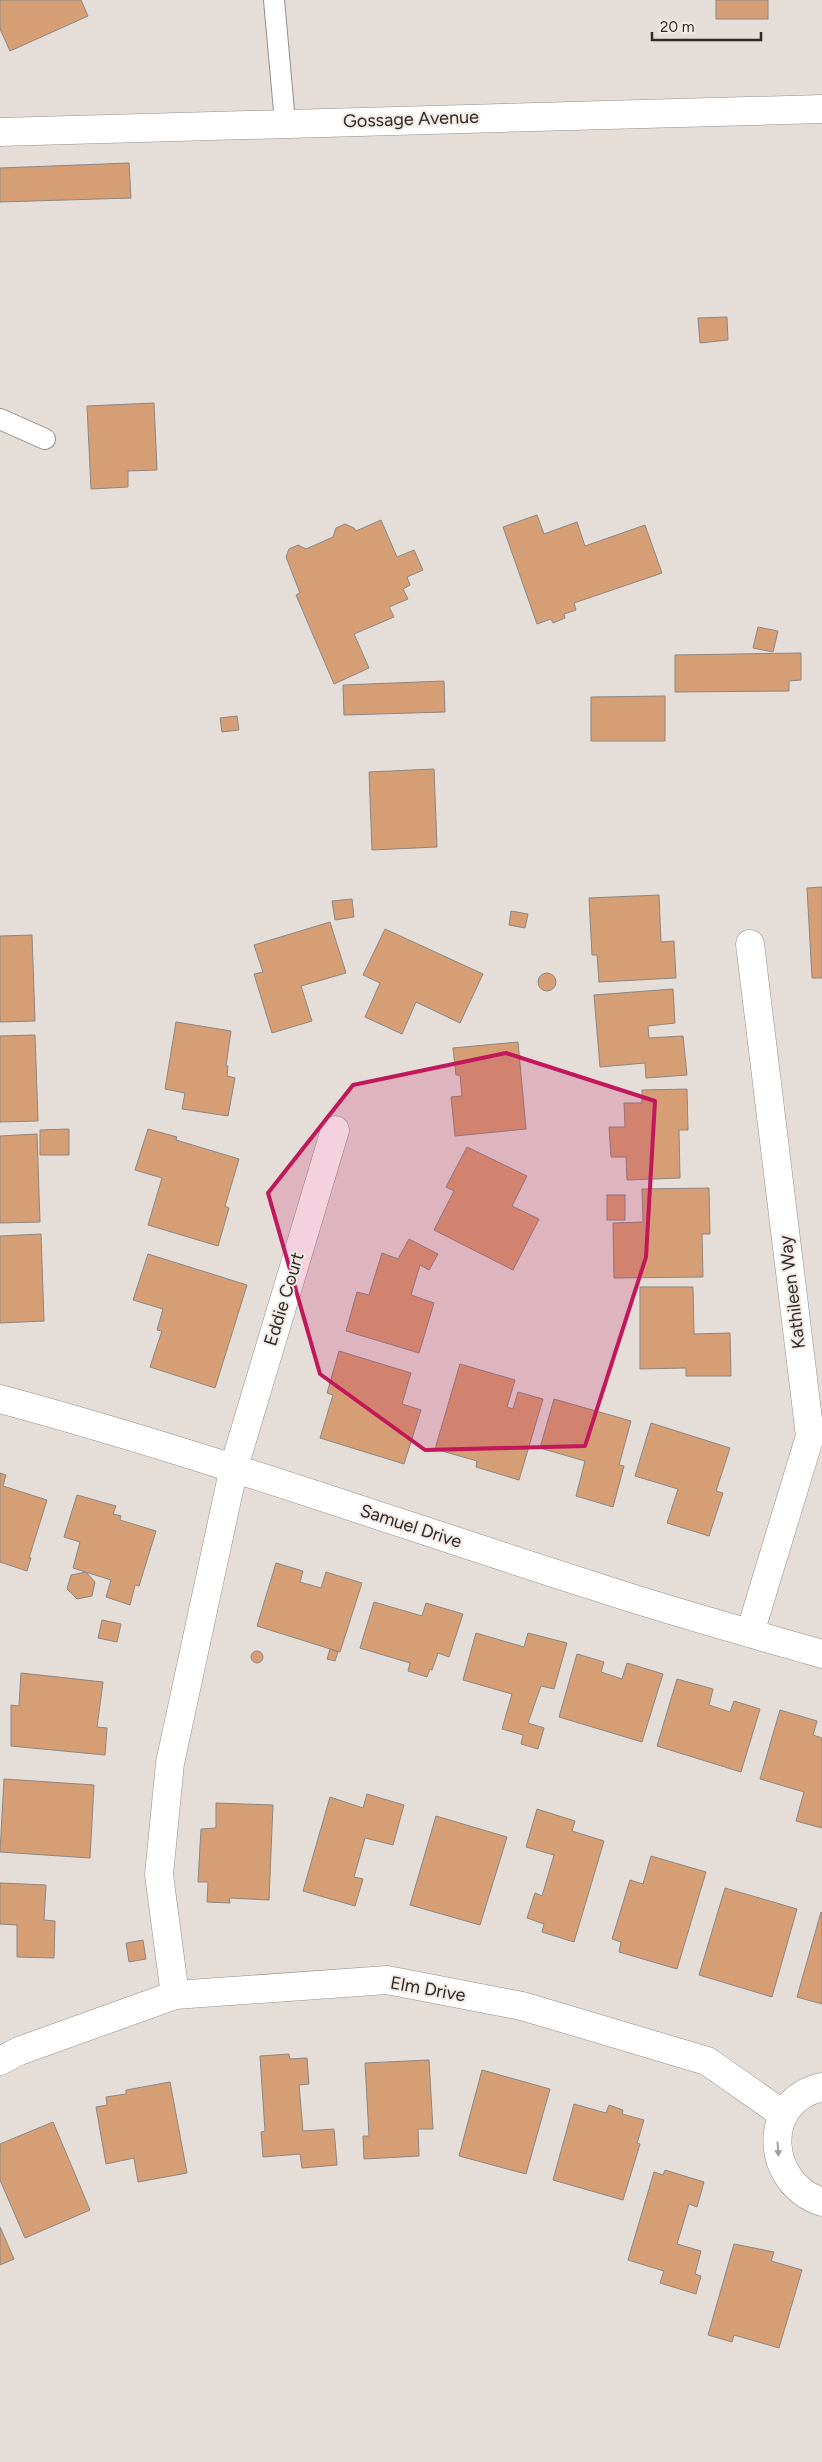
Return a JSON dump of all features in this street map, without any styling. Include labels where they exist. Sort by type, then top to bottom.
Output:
[{"type":"street","name":"Gossage Avenue","points":[[0,132],[285,122],[822,109]]},
{"type":"street","name":"Kathileen Way","points":[[750,944],[810,1436],[750,1634]]},
{"type":"street","name":"Eddie Court","points":[[175,1995],[159,1875],[170,1763],[234,1467],[334,1130]]},
{"type":"street","name":"Samuel Drive","points":[[0,1399],[106,1427],[234,1467],[595,1587],[822,1654]]},
{"type":"street","name":"Elm Drive","points":[[0,2062],[19,2051],[175,1995],[387,1980],[522,2006],[707,2061],[784,2115]]},
{"type":"street","points":[[822,2087],[814,2088],[796,2099],[784,2115],[778,2133],[777,2153],[783,2171],[794,2187],[810,2198],[822,2202]]},
{"type":"lane","points":[[274,0],[285,122]]},
{"type":"lane","points":[[0,419],[45,439]]},
{"type":"highlighted area","points":[[506,1053],[655,1101],[646,1257],[585,1446],[425,1450],[320,1374],[268,1193],[353,1085]]},
{"type":"building","points":[[0,0],[81,0],[88,16],[10,51],[0,29]]},
{"type":"building","points":[[716,0],[768,0],[768,19],[716,19]]},
{"type":"building","points":[[129,163],[131,198],[0,202],[0,168]]},
{"type":"building","points":[[727,317],[728,340],[700,343],[698,318]]},
{"type":"building","points":[[154,403],[157,470],[128,471],[128,487],[91,489],[87,406]]},
{"type":"building","points":[[537,515],[544,534],[577,522],[585,546],[645,525],[662,573],[574,603],[576,610],[564,614],[565,618],[553,623],[551,619],[537,624],[503,527]]},
{"type":"building","points":[[381,520],[397,557],[414,550],[423,570],[407,577],[410,585],[403,589],[408,599],[389,607],[394,617],[354,634],[369,668],[334,684],[296,595],[300,593],[286,557],[289,549],[298,545],[306,549],[333,537],[336,528],[345,524],[356,531]]},
{"type":"building","points":[[758,627],[778,631],[773,652],[753,648]]},
{"type":"building","points":[[801,653],[801,680],[789,681],[789,691],[675,692],[675,655]]},
{"type":"building","points":[[444,681],[445,712],[344,715],[343,685]]},
{"type":"building","points":[[665,696],[665,741],[591,741],[591,697]]},
{"type":"building","points":[[237,716],[239,730],[222,732],[220,718]]},
{"type":"building","points":[[434,769],[437,847],[372,850],[369,772]]},
{"type":"building","points":[[822,887],[822,978],[812,978],[807,888]]},
{"type":"building","points":[[659,895],[661,942],[674,941],[676,978],[599,982],[597,955],[592,955],[589,898]]},
{"type":"building","points":[[352,899],[354,917],[335,920],[332,901]]},
{"type":"building","points":[[511,911],[528,914],[525,928],[509,925]]},
{"type":"building","points":[[330,922],[346,973],[301,986],[312,1021],[272,1033],[254,974],[263,972],[254,945]]},
{"type":"building","points":[[385,929],[483,974],[460,1023],[416,1002],[402,1034],[365,1017],[380,983],[363,975]]},
{"type":"building","points":[[32,935],[35,1021],[0,1022],[0,936]]},
{"type":"building","points":[[547,973],[553,976],[556,982],[553,988],[547,991],[541,988],[538,982],[541,976]]},
{"type":"building","points":[[673,989],[675,1023],[648,1026],[649,1038],[683,1036],[687,1075],[646,1078],[645,1063],[600,1067],[594,995]]},
{"type":"building","points":[[176,1022],[231,1031],[226,1066],[228,1066],[227,1076],[235,1078],[228,1116],[182,1109],[185,1093],[165,1089]]},
{"type":"building","points":[[35,1035],[38,1121],[0,1122],[0,1036]]},
{"type":"building","points":[[518,1042],[526,1129],[455,1136],[451,1097],[462,1096],[460,1075],[456,1075],[453,1048]]},
{"type":"building","points":[[687,1089],[688,1130],[679,1130],[680,1178],[627,1180],[626,1157],[611,1157],[609,1127],[625,1127],[624,1103],[642,1103],[642,1090]]},
{"type":"building","points":[[69,1129],[69,1155],[40,1155],[40,1130]]},
{"type":"building","points":[[148,1129],[177,1137],[176,1140],[239,1159],[225,1206],[229,1208],[218,1246],[148,1225],[162,1178],[135,1170]]},
{"type":"building","points":[[37,1134],[40,1222],[0,1223],[0,1136]]},
{"type":"building","points":[[467,1147],[527,1176],[512,1206],[539,1219],[513,1270],[434,1230],[454,1191],[446,1187]]},
{"type":"building","points":[[709,1188],[710,1234],[702,1234],[703,1277],[614,1278],[613,1223],[643,1222],[642,1189]]},
{"type":"building","points":[[607,1195],[625,1195],[625,1220],[607,1220]]},
{"type":"building","points":[[41,1234],[44,1321],[0,1323],[0,1236]]},
{"type":"building","points":[[409,1239],[438,1254],[429,1270],[420,1265],[411,1295],[434,1303],[419,1353],[346,1331],[357,1292],[369,1295],[382,1253],[398,1259]]},
{"type":"building","points":[[148,1254],[247,1285],[215,1388],[150,1367],[162,1331],[157,1330],[163,1309],[133,1300]]},
{"type":"building","points":[[640,1287],[693,1287],[694,1334],[730,1333],[731,1376],[686,1376],[686,1368],[640,1369]]},
{"type":"building","points":[[339,1351],[411,1373],[402,1404],[421,1410],[404,1464],[320,1438],[333,1395],[327,1393]]},
{"type":"building","points":[[460,1364],[515,1380],[507,1407],[513,1409],[518,1392],[543,1399],[519,1480],[476,1467],[477,1461],[435,1449]]},
{"type":"building","points":[[554,1399],[631,1421],[619,1465],[624,1466],[613,1507],[576,1496],[585,1461],[540,1448]]},
{"type":"building","points":[[651,1423],[730,1448],[716,1491],[723,1493],[709,1536],[667,1523],[678,1489],[635,1476]]},
{"type":"building","points":[[0,1473],[6,1475],[3,1486],[47,1500],[29,1558],[31,1558],[27,1571],[0,1562]]},
{"type":"building","points":[[77,1495],[116,1506],[113,1514],[121,1516],[120,1520],[156,1531],[139,1586],[135,1585],[130,1605],[106,1597],[111,1580],[73,1568],[80,1542],[64,1537]]},
{"type":"building","points":[[276,1563],[303,1571],[300,1582],[321,1588],[326,1572],[362,1583],[340,1652],[257,1626]]},
{"type":"building","points":[[86,1572],[95,1582],[92,1596],[77,1599],[67,1589],[71,1575]]},
{"type":"building","points":[[374,1602],[422,1616],[426,1603],[463,1614],[449,1657],[438,1653],[432,1670],[430,1669],[427,1677],[408,1671],[410,1663],[360,1648]]},
{"type":"building","points":[[102,1620],[121,1624],[117,1642],[98,1638]]},
{"type":"building","points":[[476,1633],[524,1647],[528,1633],[567,1643],[554,1689],[541,1686],[528,1723],[544,1728],[538,1749],[521,1744],[523,1735],[502,1729],[512,1694],[463,1680]]},
{"type":"building","points":[[330,1649],[338,1652],[335,1661],[327,1659]]},
{"type":"building","points":[[259,1651],[262,1652],[262,1662],[255,1663],[252,1662],[251,1655],[252,1652]]},
{"type":"building","points":[[577,1654],[604,1662],[601,1672],[622,1679],[627,1663],[663,1674],[642,1742],[559,1717]]},
{"type":"building","points":[[21,1673],[103,1682],[97,1727],[107,1728],[105,1755],[11,1746],[11,1705],[19,1706]]},
{"type":"building","points":[[677,1679],[713,1689],[709,1705],[730,1712],[734,1701],[760,1709],[741,1772],[657,1746]]},
{"type":"building","points":[[780,1710],[817,1721],[813,1735],[822,1738],[822,1828],[796,1821],[804,1792],[760,1779]]},
{"type":"building","points":[[4,1779],[94,1785],[90,1858],[0,1852]]},
{"type":"building","points":[[367,1794],[404,1805],[393,1845],[365,1838],[354,1877],[363,1879],[355,1906],[303,1891],[330,1797],[363,1808]]},
{"type":"building","points":[[216,1803],[273,1805],[269,1900],[229,1898],[230,1903],[207,1902],[208,1882],[198,1882],[201,1829],[216,1828]]},
{"type":"building","points":[[537,1809],[575,1821],[572,1831],[604,1841],[574,1942],[542,1932],[544,1924],[527,1918],[535,1893],[542,1896],[554,1855],[526,1847]]},
{"type":"building","points":[[436,1816],[507,1837],[480,1925],[410,1905]]},
{"type":"building","points":[[651,1856],[706,1872],[677,1969],[619,1952],[621,1942],[612,1939],[630,1880],[643,1884]]},
{"type":"building","points":[[0,1883],[46,1885],[44,1920],[55,1921],[54,1958],[17,1957],[17,1925],[0,1924]]},
{"type":"building","points":[[725,1888],[797,1909],[772,1997],[699,1975]]},
{"type":"building","points":[[822,1913],[822,2004],[797,1997]]},
{"type":"building","points":[[143,1940],[146,1959],[129,1962],[126,1943]]},
{"type":"building","points":[[289,2054],[290,2059],[307,2058],[309,2084],[299,2085],[303,2131],[334,2129],[337,2165],[302,2168],[300,2154],[263,2157],[261,2132],[265,2131],[260,2056]]},
{"type":"building","points":[[429,2060],[433,2129],[418,2129],[419,2156],[364,2159],[363,2136],[369,2136],[365,2063]]},
{"type":"building","points":[[482,2070],[550,2089],[526,2174],[459,2156]]},
{"type":"building","points":[[170,2082],[187,2173],[138,2182],[134,2158],[106,2164],[96,2107],[107,2105],[106,2097],[126,2094],[126,2090]]},
{"type":"building","points":[[574,2104],[606,2113],[609,2105],[623,2110],[622,2114],[644,2120],[637,2143],[640,2144],[623,2200],[553,2180]]},
{"type":"building","points":[[53,2122],[90,2210],[25,2238],[0,2180],[0,2144]]},
{"type":"building","points":[[665,2170],[704,2182],[697,2207],[689,2204],[677,2244],[701,2251],[695,2274],[701,2276],[696,2294],[660,2283],[664,2271],[628,2260],[654,2172],[663,2175]]},
{"type":"building","points":[[0,2227],[14,2259],[0,2265]]},
{"type":"building","points":[[734,2244],[774,2252],[771,2261],[802,2270],[779,2348],[734,2335],[732,2342],[708,2335]]}]
